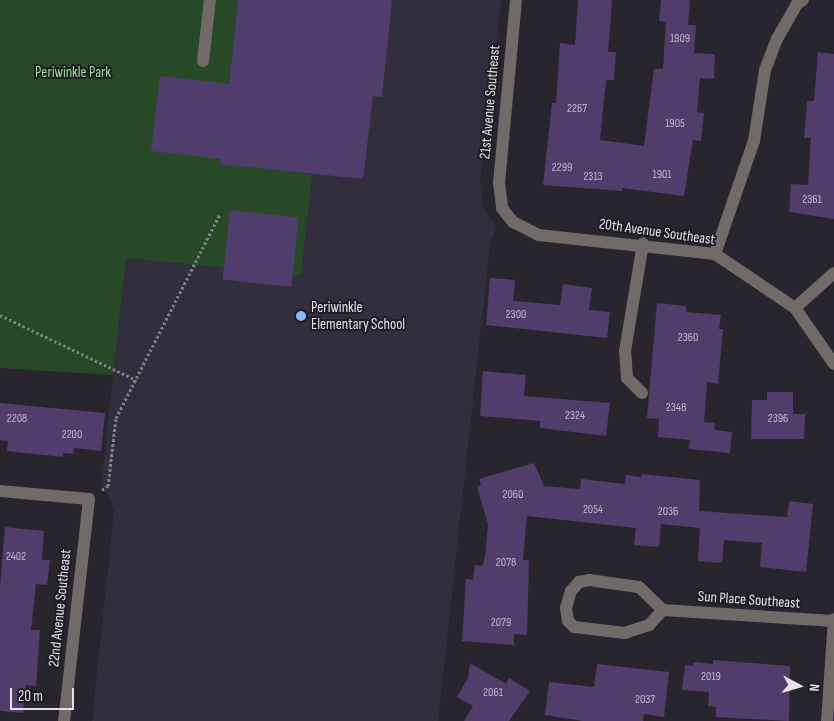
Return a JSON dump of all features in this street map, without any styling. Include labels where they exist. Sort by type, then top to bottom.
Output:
[{"type":"street","points":[[203,61],[210,0]]},
{"type":"street","name":"21st Avenue Southeast","points":[[502,208],[499,182],[516,0]]},
{"type":"street","points":[[715,254],[754,141],[764,70],[796,2]]},
{"type":"street","name":"20th Avenue Southeast","points":[[502,208],[513,222],[538,235],[643,244],[715,254],[795,308],[834,364]]},
{"type":"street","points":[[642,393],[627,378],[625,351],[643,244]]},
{"type":"street","points":[[795,308],[834,273]]},
{"type":"street","points":[[0,491],[89,499]]},
{"type":"street","name":"22nd Avenue Southeast","points":[[64,721],[89,499]]},
{"type":"street","points":[[589,580],[639,586],[663,610],[649,625],[625,633],[582,631],[568,621],[566,608],[575,586],[579,582],[589,580]]},
{"type":"street","name":"Sun Place Southeast","points":[[663,610],[834,620]]},
{"type":"street","points":[[828,721],[834,620]]},
{"type":"path","points":[[89,499],[108,486],[116,418],[220,214]]},
{"type":"path","points":[[0,315],[136,380]]},
{"type":"shaded area","name":"Periwinkle Elementary School","points":[[153,0],[501,0],[480,181],[483,208],[496,227],[490,244],[438,721],[92,721],[114,511],[108,494],[101,488]]},
{"type":"green space","name":"Periwinkle Park","points":[[0,0],[238,0],[220,163],[312,174],[301,275],[126,258],[113,375],[0,368]]},
{"type":"building","points":[[238,0],[392,0],[382,97],[373,96],[363,179],[220,164],[221,159],[151,151],[160,76],[229,84]]},
{"type":"building","points":[[578,0],[612,0],[608,52],[616,52],[614,80],[606,80],[600,140],[644,146],[654,69],[663,69],[666,22],[659,21],[661,0],[690,0],[688,25],[696,25],[694,53],[715,54],[714,79],[700,78],[697,112],[704,113],[701,141],[693,140],[684,196],[622,188],[622,191],[543,185],[552,103],[556,103],[560,43],[575,45]]},
{"type":"building","points":[[818,52],[834,54],[834,219],[789,212],[791,184],[808,185],[811,138],[804,138],[807,101],[814,101]]},
{"type":"building","points":[[230,210],[299,217],[291,287],[223,280]]},
{"type":"building","points":[[490,278],[515,280],[513,301],[560,305],[563,284],[592,288],[589,310],[610,312],[607,338],[486,325]]},
{"type":"building","points":[[657,303],[686,306],[686,312],[721,315],[719,329],[723,329],[718,384],[707,382],[704,422],[715,423],[714,430],[732,432],[730,453],[689,449],[690,440],[658,437],[659,419],[647,418]]},
{"type":"building","points":[[483,371],[526,375],[524,396],[610,403],[606,436],[540,428],[540,421],[480,416]]},
{"type":"building","points":[[767,392],[793,392],[793,414],[805,414],[804,439],[751,439],[752,400],[767,400]]},
{"type":"building","points":[[0,403],[105,413],[101,451],[74,448],[73,454],[63,453],[63,457],[7,451],[8,441],[0,440]]},
{"type":"building","points":[[534,463],[544,486],[580,489],[581,479],[625,484],[626,475],[641,477],[642,474],[700,480],[699,511],[787,517],[789,501],[813,504],[806,572],[760,567],[762,543],[724,540],[722,563],[698,561],[700,528],[661,524],[659,547],[634,545],[636,528],[527,516],[523,560],[529,560],[527,635],[514,634],[514,645],[462,641],[466,579],[473,580],[475,565],[482,566],[485,557],[488,524],[477,487],[481,485],[479,479]]},
{"type":"building","points":[[5,527],[44,531],[42,560],[50,560],[47,585],[36,584],[31,630],[40,630],[36,686],[26,685],[23,713],[0,711],[0,587]]},
{"type":"building","points":[[713,660],[790,666],[789,721],[716,717],[716,707],[708,706],[709,692],[682,690],[685,665],[693,666],[693,662],[713,664]]},
{"type":"building","points":[[470,663],[506,684],[509,678],[530,691],[509,721],[464,721],[473,706],[457,697],[468,678]]},
{"type":"building","points":[[597,664],[669,672],[664,717],[644,714],[643,721],[583,721],[545,715],[549,682],[594,687]]},
{"type":"place","name":"Periwinkle Elementary School","points":[[301,316]]}]
